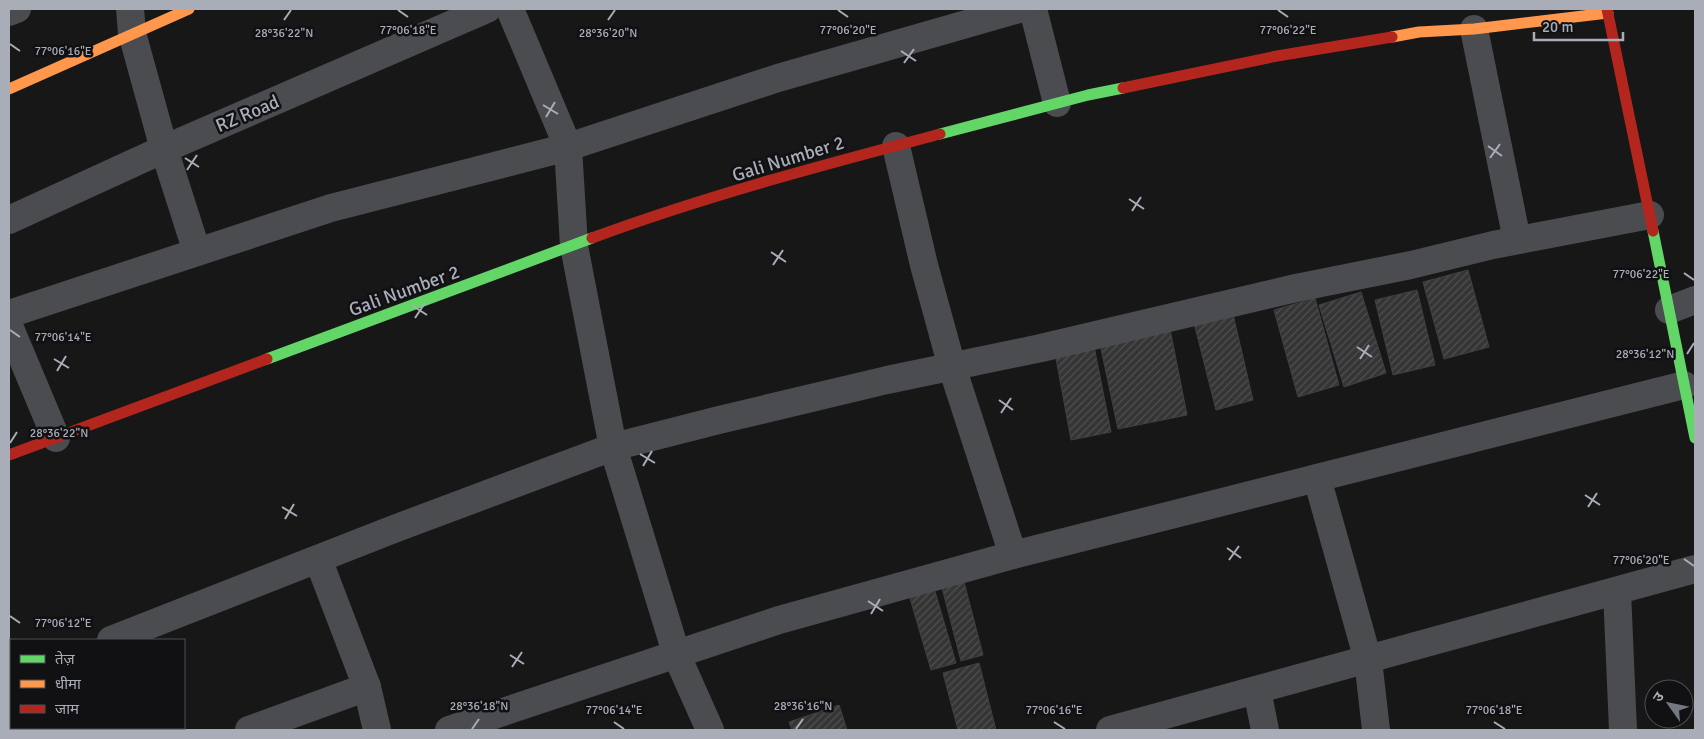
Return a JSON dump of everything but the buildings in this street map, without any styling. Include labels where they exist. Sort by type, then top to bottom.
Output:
[{"type":"street","points":[[9,12],[17,9]]},
{"type":"street","points":[[9,89],[131,21],[189,9]]},
{"type":"street","name":"RZ Road","points":[[9,220],[164,149],[487,9]]},
{"type":"street","points":[[510,9],[568,147],[574,246],[613,447],[677,656],[710,730]]},
{"type":"street","points":[[9,314],[331,208],[568,147],[778,78],[1019,9]]},
{"type":"street","points":[[1033,9],[1056,104]]},
{"type":"street","points":[[1608,11],[1695,438]]},
{"type":"street","name":"Gali Number 2","points":[[9,455],[652,216],[896,146],[1088,95],[1277,56],[1419,32],[1474,29],[1608,11]]},
{"type":"street","points":[[131,21],[164,149],[197,252]]},
{"type":"street","points":[[1474,29],[1517,240]]},
{"type":"street","points":[[896,146],[924,265],[952,366],[1012,556]]},
{"type":"street","points":[[115,639],[394,529],[613,447],[719,420],[952,366],[1041,348],[1296,288],[1411,265],[1517,240],[1650,215]]},
{"type":"street","points":[[1670,310],[1695,300]]},
{"type":"street","points":[[9,326],[56,438]]},
{"type":"street","points":[[450,730],[594,681],[677,656],[779,620],[1012,556],[1684,385]]},
{"type":"street","points":[[1317,478],[1368,660],[1376,730]]},
{"type":"street","points":[[318,559],[367,687],[377,730]]},
{"type":"street","points":[[1110,730],[1695,569]]},
{"type":"street","points":[[1617,591],[1623,730]]},
{"type":"street","points":[[249,730],[367,687]]},
{"type":"street","points":[[1257,690],[1265,730]]},
{"type":"traffic: fast","points":[[940,134],[1088,95],[1123,88]]},
{"type":"traffic: fast","points":[[1653,231],[1695,438]]},
{"type":"traffic: fast","points":[[267,359],[592,238]]},
{"type":"traffic: slow","points":[[9,89],[189,9]]},
{"type":"traffic: slow","points":[[1392,37],[1419,32],[1474,29],[1608,13]]},
{"type":"traffic: jam","points":[[1607,9],[1653,231]]},
{"type":"traffic: jam","points":[[1123,88],[1277,56],[1392,37]]},
{"type":"traffic: jam","points":[[592,238],[721,195],[808,169],[940,134]]},
{"type":"traffic: jam","points":[[9,455],[267,359]]}]
